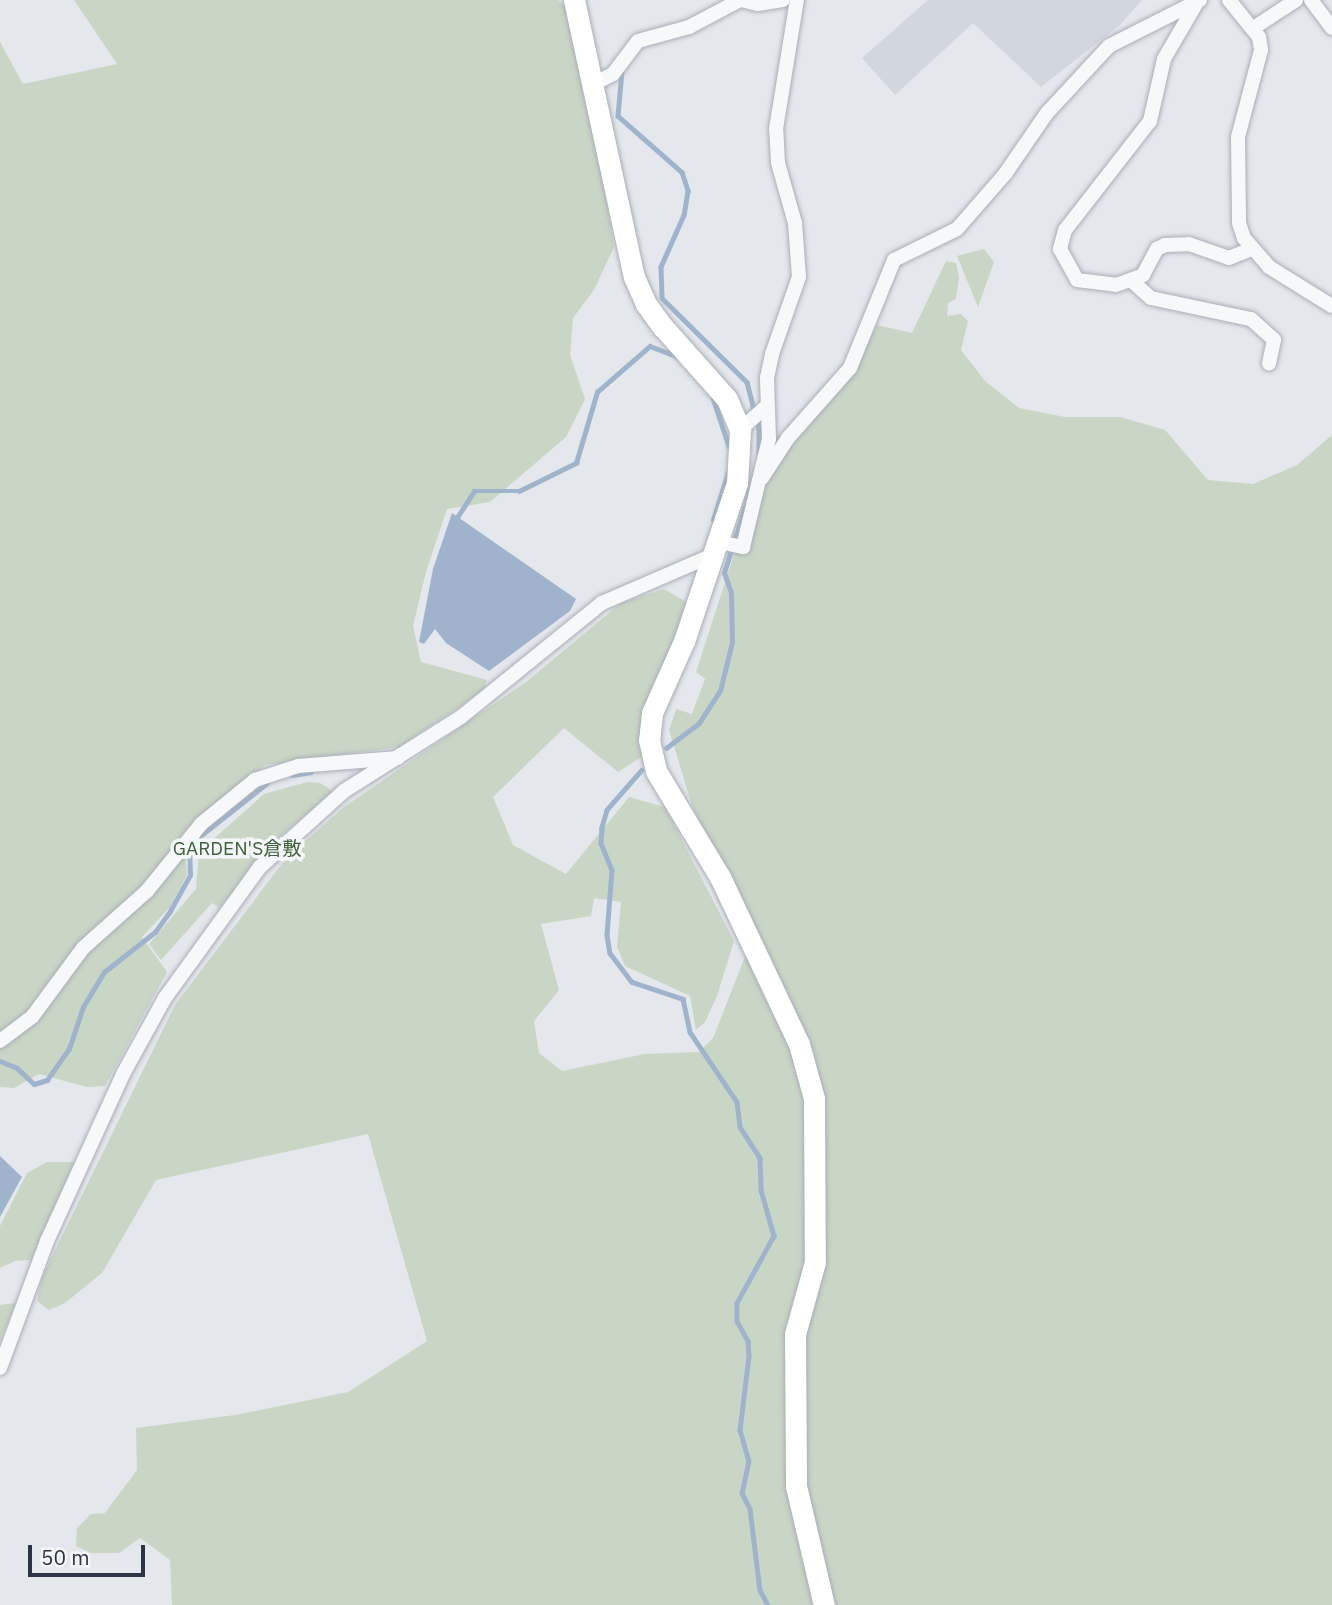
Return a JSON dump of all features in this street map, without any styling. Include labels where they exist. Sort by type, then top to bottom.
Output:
[{"type":"street","points":[[0,1368],[47,1241],[123,1074],[165,998],[260,867],[344,791],[404,757],[533,663],[602,603],[725,546],[743,547],[762,478],[769,439],[754,418],[727,399],[646,304],[634,277],[574,0]]},
{"type":"street","points":[[592,85],[613,74],[638,41],[689,27],[743,1],[783,0]]},
{"type":"street","points":[[797,0],[775,129],[778,163],[795,223],[799,277],[772,354],[754,418],[737,483],[725,546],[652,713],[649,740],[656,771],[720,877],[799,1044],[814,1098],[816,1262],[795,1334],[796,1486],[824,1605]]},
{"type":"street","points":[[1229,0],[1259,37],[1261,60],[1243,116],[1237,153],[1239,223],[1251,249],[1269,267],[1332,306]]},
{"type":"street","points":[[1252,29],[1296,0]]},
{"type":"street","points":[[1311,0],[1332,28]]},
{"type":"street","points":[[762,478],[788,438],[850,368],[894,260],[957,229],[1005,174],[1047,113],[1109,46],[1199,1]]},
{"type":"street","points":[[1199,1],[1164,59],[1150,121],[1059,242],[1077,280],[1116,285],[1133,282],[1143,275],[1157,249],[1165,245],[1189,244],[1229,258],[1251,249]]},
{"type":"street","points":[[1133,282],[1151,298],[1251,320],[1274,341],[1269,363]]},
{"type":"street","points":[[0,1041],[32,1017],[83,948],[147,891],[201,824],[255,780],[298,766],[404,757]]},
{"type":"shaded area","points":[[928,0],[1142,0],[1120,25],[1041,87],[973,23],[895,95],[862,58]]},
{"type":"green space","points":[[74,0],[558,0],[567,7],[600,158],[614,247],[594,290],[573,318],[570,355],[585,399],[566,437],[490,502],[447,509],[426,572],[413,626],[421,662],[487,680],[483,691],[399,747],[265,765],[185,844],[187,875],[170,907],[142,937],[167,972],[105,1086],[87,1087],[39,1074],[14,1088],[0,1087],[0,42],[23,84],[117,64]]},
{"type":"green space","points":[[984,249],[994,262],[978,307],[957,256]]},
{"type":"green space","points":[[946,261],[956,263],[959,277],[956,299],[948,303],[947,316],[961,314],[968,321],[961,350],[985,381],[1019,408],[1065,417],[1120,417],[1165,430],[1208,480],[1253,484],[1297,465],[1332,435],[1332,1605],[172,1605],[170,1560],[140,1538],[119,1553],[91,1553],[76,1546],[77,1528],[91,1514],[105,1513],[137,1470],[136,1428],[235,1415],[348,1392],[427,1341],[368,1134],[156,1180],[102,1273],[65,1303],[49,1310],[37,1301],[42,1277],[175,1005],[287,857],[344,807],[526,682],[621,603],[664,589],[688,603],[643,756],[618,772],[564,728],[493,797],[513,845],[566,874],[629,797],[665,807],[734,941],[717,996],[705,1022],[696,1030],[690,996],[625,966],[617,947],[621,902],[594,898],[591,916],[541,924],[559,990],[534,1021],[539,1053],[562,1071],[645,1054],[699,1052],[713,1038],[754,934],[693,809],[669,730],[676,709],[692,714],[705,679],[696,672],[772,437],[798,434],[849,380],[876,325],[912,333]]},
{"type":"green space","name":"GARDEN'S倉敷","points":[[307,782],[320,783],[333,791],[283,834],[219,908],[212,903],[161,960],[149,944],[196,889],[199,852],[264,794]]},
{"type":"green space","points":[[47,1162],[75,1162],[31,1260],[15,1261],[0,1268],[0,1226],[27,1173]]},
{"type":"green space","points":[[16,1303],[2,1336],[0,1341],[0,1305]]},
{"type":"water","points":[[452,513],[576,599],[570,611],[489,671],[446,643],[435,629],[424,644],[419,642],[433,569]]},
{"type":"water","points":[[0,1156],[22,1177],[0,1217]]},
{"type":"waterway","points":[[622,71],[618,116],[682,172],[688,191],[684,215],[661,267],[662,298],[747,382],[759,429],[759,452]]},
{"type":"waterway","points":[[456,519],[474,491],[519,491],[576,463],[597,392],[650,346],[678,357]]},
{"type":"waterway","points":[[713,398],[729,446]]},
{"type":"waterway","points":[[713,520],[728,472]]},
{"type":"waterway","points":[[666,748],[699,723],[720,691],[732,642],[731,593],[724,573],[750,491]]},
{"type":"waterway","points":[[642,770],[607,810],[602,828],[601,843],[612,870],[607,935],[610,953],[632,982],[683,999],[690,1032],[737,1102],[740,1127],[760,1158],[761,1190],[774,1236],[737,1303],[737,1321],[748,1341],[749,1356],[740,1430],[749,1461],[742,1493],[750,1509],[760,1590],[768,1605]]},
{"type":"waterway","points":[[292,775],[311,772]]},
{"type":"waterway","points":[[200,836],[267,783]]},
{"type":"waterway","points":[[0,1061],[17,1068],[34,1084],[47,1080],[69,1049],[83,1007],[104,972],[155,932],[170,911],[190,875],[189,847]]}]
